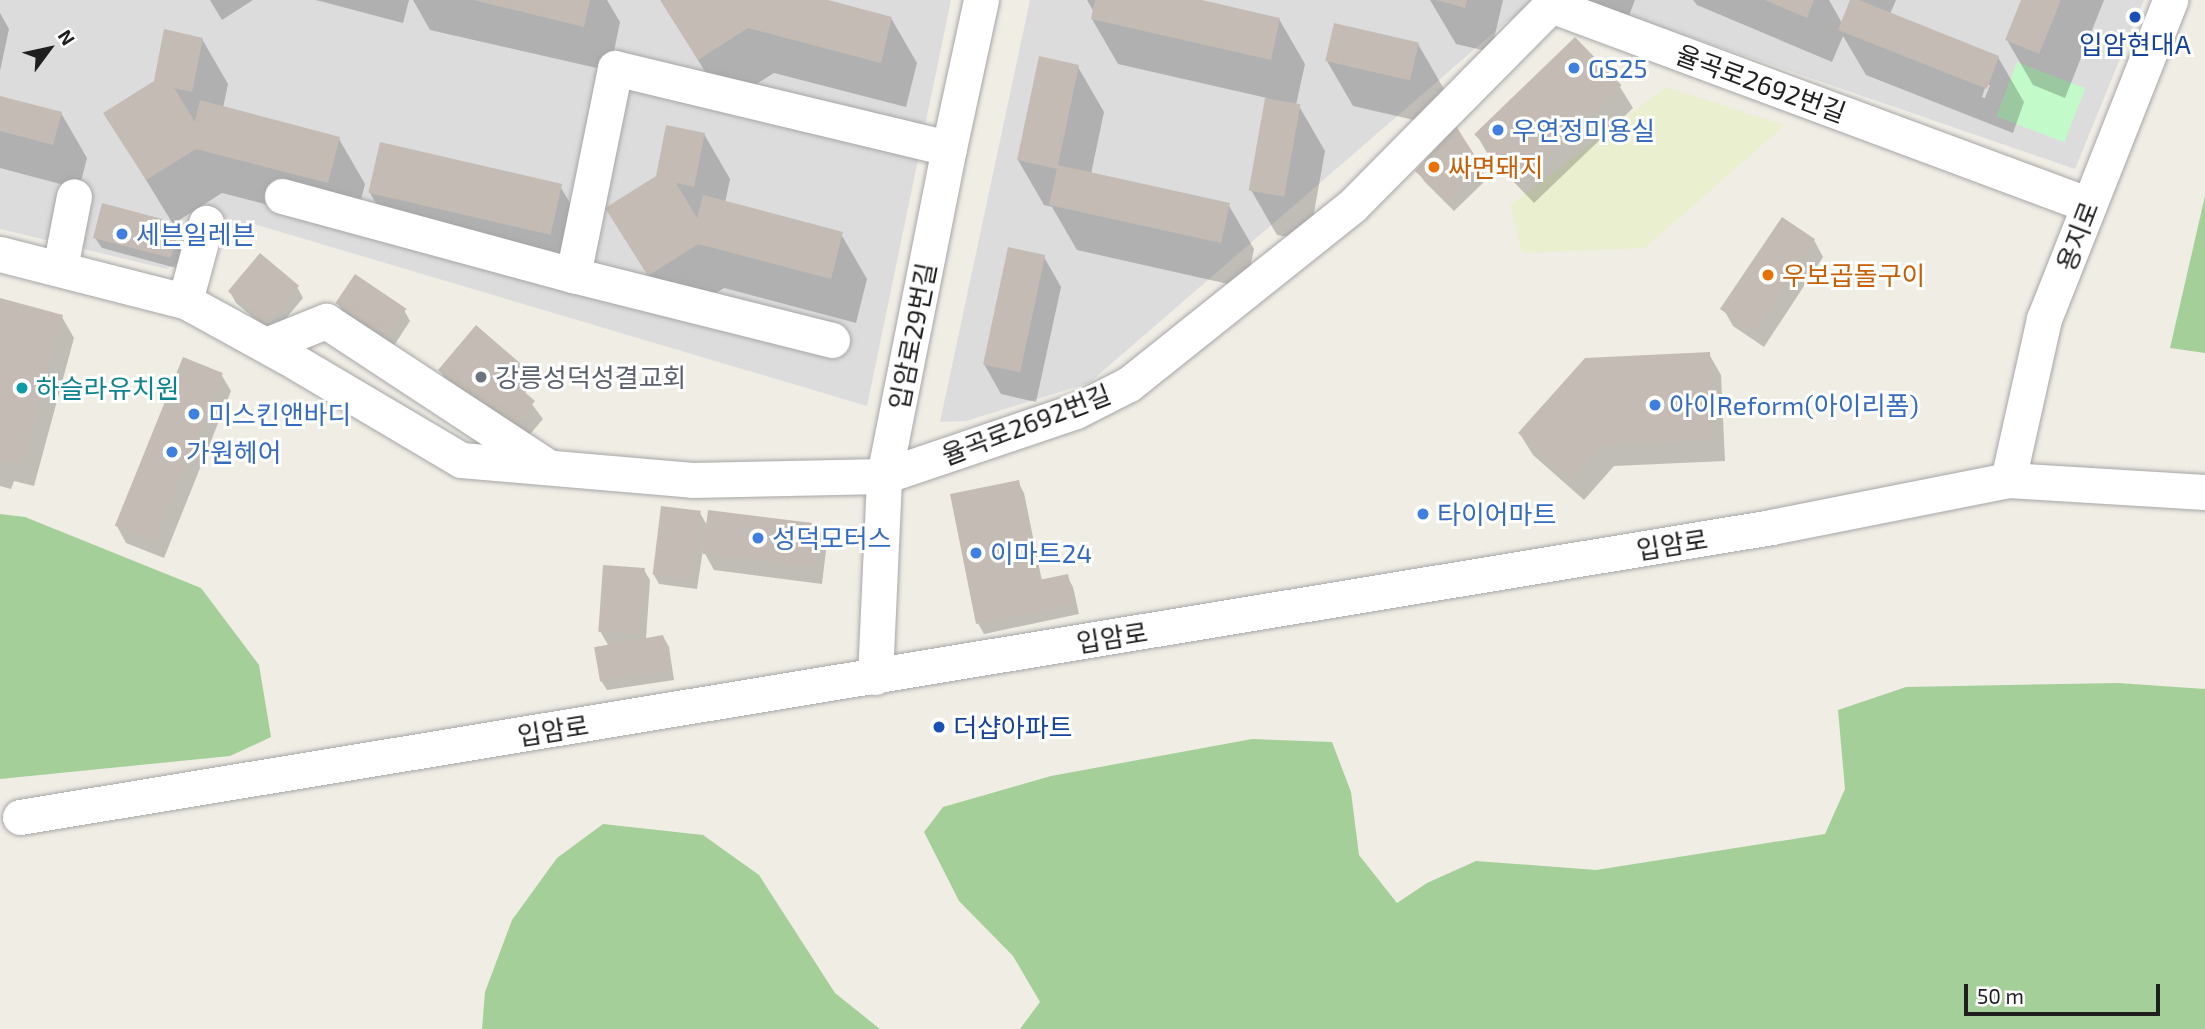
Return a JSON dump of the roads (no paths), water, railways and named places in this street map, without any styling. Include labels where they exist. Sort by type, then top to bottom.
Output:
[{"type":"street","name":"입암로29번길","points":[[875,677],[884,476],[981,0]]},
{"type":"street","name":"용지로","points":[[2008,480],[2045,319],[2170,0]]},
{"type":"street","name":"율곡로2692번길","points":[[0,254],[185,301],[266,345],[461,460],[692,480],[884,476],[1076,411],[1129,384],[1352,206],[1549,3],[2089,205]]},
{"type":"street","points":[[573,275],[615,68],[949,148]]},
{"type":"street","points":[[60,268],[74,197]]},
{"type":"street","points":[[282,197],[573,275],[832,340]]},
{"type":"street","points":[[185,301],[206,223]]},
{"type":"street","points":[[266,345],[326,321],[551,468]]},
{"type":"street","name":"입암로","points":[[7,819],[1757,530],[2008,480],[2205,492]]},
{"type":"place","name":"입암현대A","points":[[2135,17]]},
{"type":"place","name":"GS25","points":[[1574,68]]},
{"type":"place","name":"우연정미용실","points":[[1498,130]]},
{"type":"place","name":"싸면돼지","points":[[1434,167]]},
{"type":"place","name":"세븐일레븐","points":[[122,234]]},
{"type":"place","name":"우보곱돌구이","points":[[1768,275]]},
{"type":"place","name":"강릉성덕성결교회","points":[[481,377]]},
{"type":"place","name":"하슬라유치원","points":[[22,388]]},
{"type":"place","name":"아이Reform(아이리폼)","points":[[1655,405]]},
{"type":"place","name":"미스킨앤바디","points":[[194,414]]},
{"type":"place","name":"가원헤어","points":[[172,452]]},
{"type":"place","name":"타이어마트","points":[[1423,514]]},
{"type":"place","name":"성덕모터스","points":[[758,538]]},
{"type":"place","name":"이마트24","points":[[976,553]]},
{"type":"place","name":"더샵아파트","points":[[939,727]]}]
